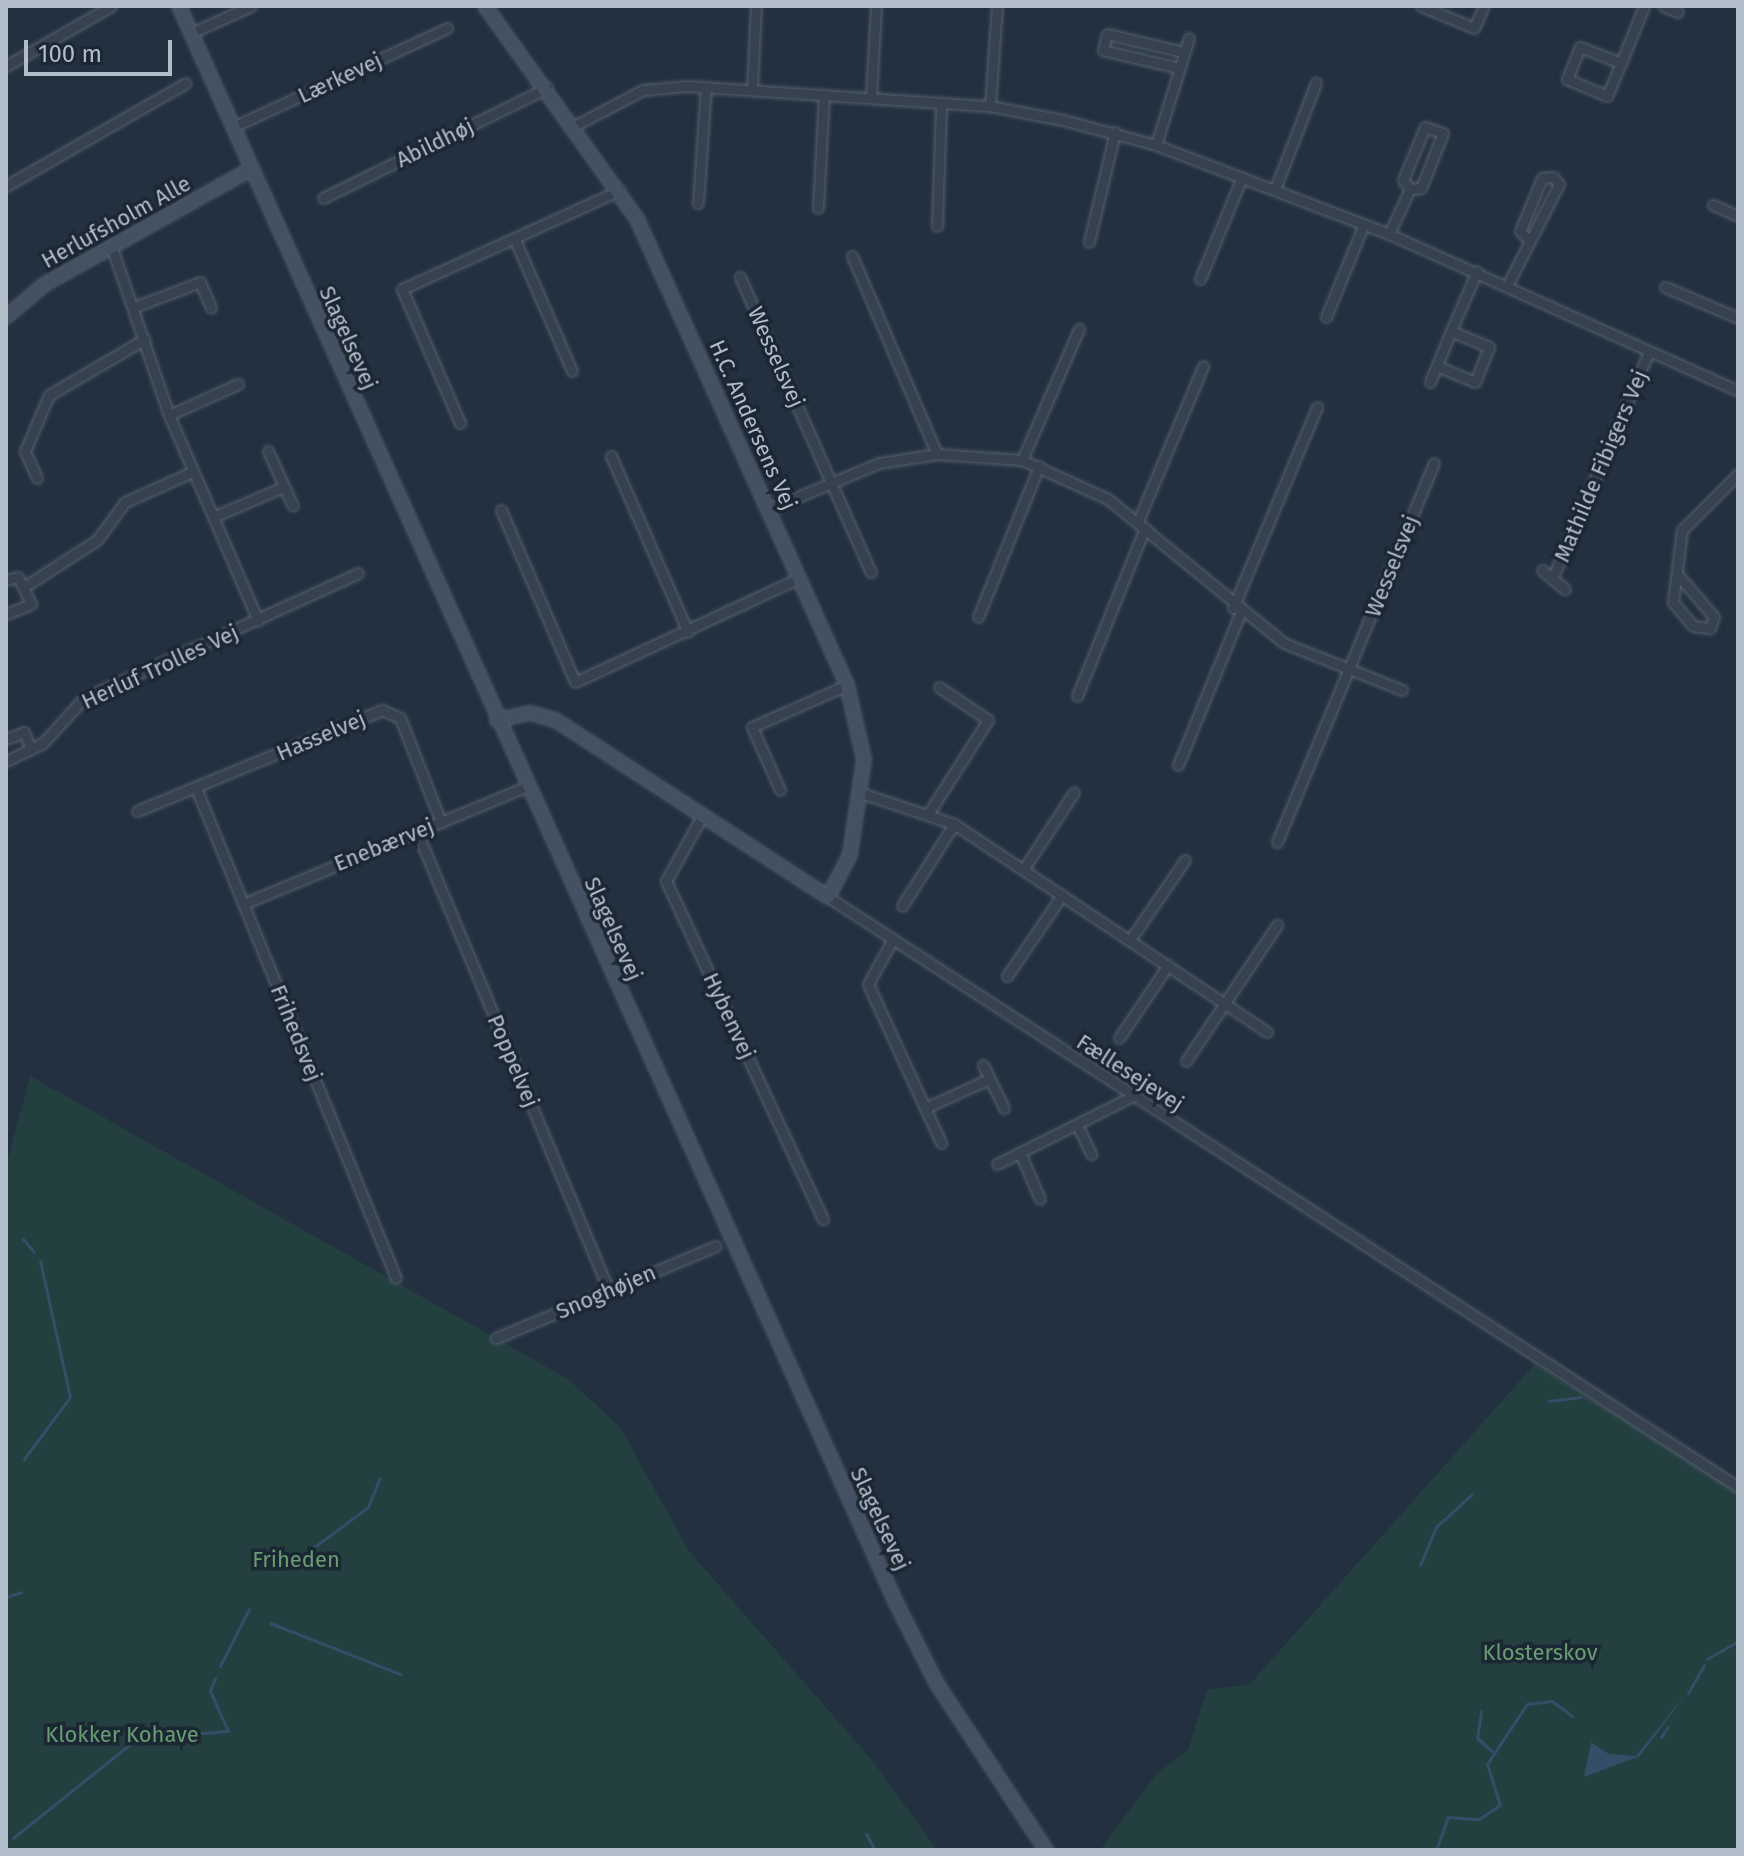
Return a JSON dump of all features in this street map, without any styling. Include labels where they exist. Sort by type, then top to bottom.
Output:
[{"type":"street","points":[[6,66],[111,6]]},
{"type":"street","name":"Slagelsevej","points":[[179,6],[526,787],[897,1605],[937,1684],[1046,1850]]},
{"type":"street","points":[[191,33],[251,6]]},
{"type":"street","name":"H.C. Andersens Vej","points":[[485,6],[576,125],[620,190],[769,509],[847,685],[859,724],[864,794],[850,855],[828,897]]},
{"type":"street","points":[[752,90],[756,6]]},
{"type":"street","points":[[871,98],[876,6]]},
{"type":"street","points":[[990,106],[997,6]]},
{"type":"street","points":[[1421,6],[1474,28],[1484,6]]},
{"type":"street","points":[[1621,63],[1580,47],[1567,79],[1607,96],[1621,63],[1644,6]]},
{"type":"street","points":[[1663,6],[1678,12]]},
{"type":"street","name":"Lærkevej","points":[[233,127],[447,28]]},
{"type":"street","points":[[1179,68],[1103,50],[1107,34],[1184,52]]},
{"type":"street","points":[[1156,145],[1189,38]]},
{"type":"street","points":[[6,186],[186,83]]},
{"type":"street","points":[[1275,189],[1316,83]]},
{"type":"street","points":[[698,203],[706,87]]},
{"type":"street","points":[[576,125],[643,90],[706,87],[990,106],[1115,132],[1275,189],[1389,234],[1569,309],[1582,323],[1738,391]]},
{"type":"street","name":"Abildhøj","points":[[323,198],[547,88]]},
{"type":"street","points":[[818,208],[824,95]]},
{"type":"street","points":[[937,226],[941,103]]},
{"type":"street","points":[[1425,127],[1443,133],[1421,188],[1410,189],[1403,180],[1425,127]]},
{"type":"street","points":[[1089,242],[1115,132]]},
{"type":"street","name":"Herlufsholm Alle","points":[[6,317],[111,245],[251,169]]},
{"type":"street","points":[[1200,279],[1242,177]]},
{"type":"street","points":[[1553,177],[1559,184],[1536,237],[1527,238],[1520,231],[1542,178],[1553,177]]},
{"type":"street","points":[[1389,234],[1410,189]]},
{"type":"street","points":[[460,423],[402,289],[620,190]]},
{"type":"street","points":[[1713,205],[1738,216]]},
{"type":"street","points":[[1326,317],[1364,224]]},
{"type":"street","points":[[1508,284],[1527,238]]},
{"type":"street","points":[[515,240],[572,371]]},
{"type":"street","name":"Herluf Trolles Vej","points":[[111,245],[169,415],[258,621]]},
{"type":"street","points":[[852,256],[937,454]]},
{"type":"street","points":[[1430,382],[1477,271]]},
{"type":"street","name":"Wesselsvej","points":[[740,277],[871,572]]},
{"type":"street","points":[[134,307],[200,282],[211,308]]},
{"type":"street","points":[[1665,287],[1738,318]]},
{"type":"street","points":[[1022,460],[1079,329]]},
{"type":"street","points":[[1437,366],[1475,382],[1489,347],[1451,331]]},
{"type":"street","points":[[37,478],[25,451],[49,395],[145,339]]},
{"type":"street","name":"Mathilde Fibigers Vej","points":[[1552,579],[1649,352]]},
{"type":"street","points":[[1077,696],[1203,366]]},
{"type":"street","points":[[169,415],[238,384]]},
{"type":"street","points":[[1178,765],[1317,407]]},
{"type":"street","points":[[268,451],[293,506]]},
{"type":"street","points":[[769,509],[879,463],[937,454],[1022,460],[1039,466],[1142,525],[1237,611],[1284,643],[1402,690]]},
{"type":"street","points":[[611,456],[688,632]]},
{"type":"street","name":"Wesselsvej","points":[[1277,842],[1434,463]]},
{"type":"street","points":[[978,617],[1039,466]]},
{"type":"street","points":[[24,587],[97,540],[125,502],[192,472]]},
{"type":"street","points":[[1678,575],[1714,617],[1710,628],[1680,615],[1673,602],[1678,575],[1689,518],[1738,474]]},
{"type":"street","points":[[213,517],[283,487]]},
{"type":"street","points":[[501,510],[575,682],[799,578]]},
{"type":"street","name":"Mathilde Fibigers Vej","points":[[1542,570],[1565,589]]},
{"type":"street","name":"Herluf Trolles Vej","points":[[6,761],[31,749],[84,698],[358,573]]},
{"type":"street","points":[[6,580],[18,577],[31,604],[6,614]]},
{"type":"street","points":[[780,790],[752,727],[847,685]]},
{"type":"street","points":[[930,811],[988,720],[939,687]]},
{"type":"street","name":"Hasselvej","points":[[137,811],[382,710],[400,718],[441,822]]},
{"type":"street","name":"Fællesejevej","points":[[497,720],[530,713],[555,720],[1131,1097],[1738,1487]]},
{"type":"street","points":[[6,739],[24,732],[31,749]]},
{"type":"street","name":"Enebærvej","points":[[243,904],[526,787]]},
{"type":"street","name":"Frihedsvej","points":[[196,788],[396,1278]]},
{"type":"street","points":[[1023,870],[1074,792]]},
{"type":"street","points":[[864,794],[930,811],[954,824],[1267,1032]]},
{"type":"street","name":"Hybenvej","points":[[702,816],[666,881],[823,1219]]},
{"type":"street","points":[[902,906],[954,824]]},
{"type":"street","name":"Poppelvej","points":[[417,832],[609,1291]]},
{"type":"street","points":[[1130,940],[1185,860]]},
{"type":"street","points":[[1007,976],[1062,895]]},
{"type":"street","points":[[1186,1061],[1277,925]]},
{"type":"street","points":[[893,939],[868,984],[941,1143]]},
{"type":"street","points":[[1119,1038],[1168,965]]},
{"type":"street","points":[[983,1065],[1004,1108]]},
{"type":"street","points":[[925,1108],[989,1079]]},
{"type":"street","points":[[997,1164],[1079,1129],[1131,1097]]},
{"type":"street","points":[[1079,1129],[1091,1154]]},
{"type":"street","points":[[1020,1153],[1040,1199]]},
{"type":"street","name":"Snoghøjen","points":[[496,1338],[716,1246]]},
{"type":"green space","name":"Friheden","points":[[30,1076],[568,1379],[620,1427],[689,1551],[872,1760],[937,1850],[6,1850],[6,1166]]},
{"type":"green space","name":"Klosterskov","points":[[1535,1364],[1738,1492],[1738,1850],[1100,1850],[1157,1773],[1188,1750],[1207,1690],[1250,1684]]},
{"type":"water","points":[[1689,1690],[1640,1756],[1584,1777],[1591,1742],[1609,1754],[1636,1756]]},
{"type":"waterway","points":[[23,1239],[34,1252]]},
{"type":"waterway","points":[[24,1459],[70,1397],[40,1261]]},
{"type":"waterway","points":[[1549,1401],[1581,1397]]},
{"type":"waterway","points":[[294,1562],[368,1507],[380,1478]]},
{"type":"waterway","points":[[1420,1565],[1436,1527],[1472,1494]]},
{"type":"waterway","points":[[6,1597],[21,1592]]},
{"type":"waterway","points":[[220,1666],[249,1609]]},
{"type":"waterway","points":[[270,1623],[400,1674]]},
{"type":"waterway","points":[[1707,1659],[1738,1641]]},
{"type":"waterway","points":[[1688,1693],[1704,1665]]},
{"type":"waterway","points":[[13,1838],[138,1738],[228,1731],[210,1691],[215,1678]]},
{"type":"waterway","points":[[1436,1850],[1448,1817],[1479,1819],[1500,1805],[1487,1764],[1527,1704],[1552,1701],[1572,1716]]},
{"type":"waterway","points":[[1481,1711],[1477,1738],[1492,1751]]},
{"type":"waterway","points":[[1661,1737],[1668,1727]]},
{"type":"waterway","points":[[866,1834],[875,1850]]},
{"type":"park label","name":"Klokker Kohave","points":[[122,1735]]}]
